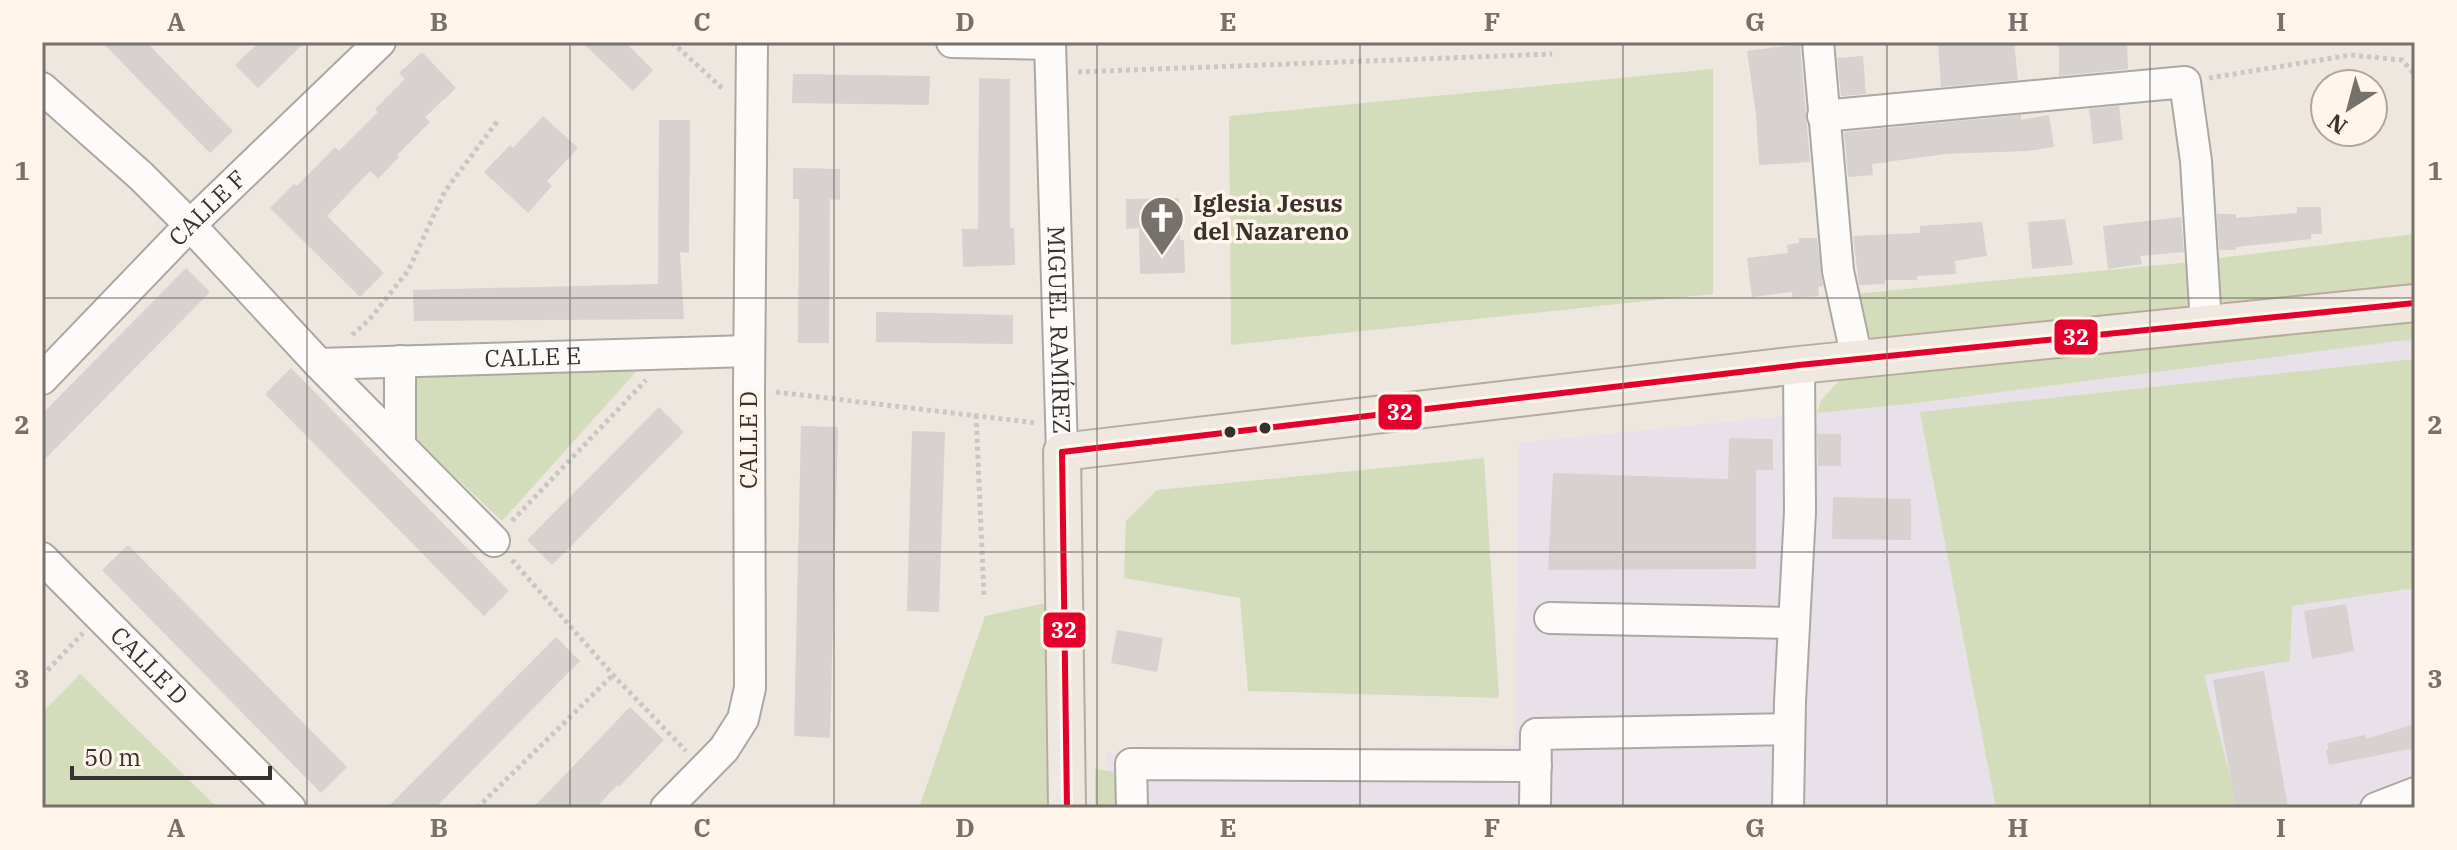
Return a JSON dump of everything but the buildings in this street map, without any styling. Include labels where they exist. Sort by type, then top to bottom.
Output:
[{"type":"main road","points":[[1062,439],[2415,303]]},
{"type":"main road","name":"MIGUEL RAMÍREZ","points":[[1062,439],[1067,808]]},
{"type":"street","name":"CALLE F","points":[[42,379],[190,225],[380,42]]},
{"type":"street","name":"CALLE D","points":[[666,808],[724,749],[743,719],[750,688],[752,42]]},
{"type":"street","points":[[952,42],[1050,53]]},
{"type":"street","points":[[1818,42],[1838,271],[1857,359]]},
{"type":"street","name":"MIGUEL RAMÍREZ","points":[[1050,53],[1062,439]]},
{"type":"street","points":[[1823,116],[2185,82],[2196,161],[2206,324]]},
{"type":"street","points":[[42,88],[141,176],[190,225],[319,364],[494,541]]},
{"type":"street","name":"CALLE E","points":[[319,364],[749,351]]},
{"type":"street","points":[[400,361],[400,446]]},
{"type":"street","points":[[1788,808],[1800,512],[1799,365]]},
{"type":"street","name":"CALLE D","points":[[42,558],[290,808]]},
{"type":"street","points":[[1550,618],[1794,623]]},
{"type":"street","points":[[1535,808],[1536,734],[1789,729]]},
{"type":"street","points":[[1132,808],[1131,764],[1536,766]]},
{"type":"street","points":[[2376,808],[2415,793]]},
{"type":"path","points":[[672,42],[751,115]]},
{"type":"path","points":[[1050,53],[1552,54]]},
{"type":"path","points":[[2185,82],[2351,55],[2402,60],[2415,75]]},
{"type":"path","points":[[319,364],[369,320],[408,271],[445,191],[499,119]]},
{"type":"path","points":[[671,353],[494,541],[613,675],[703,770]]},
{"type":"path","points":[[749,389],[976,415],[1062,439]]},
{"type":"path","points":[[976,415],[984,595]]},
{"type":"path","points":[[42,676],[99,616]]},
{"type":"path","points":[[477,808],[613,675]]},
{"type":"shaded area","points":[[2415,339],[2415,808],[1108,808],[1107,753],[1515,745],[1519,443],[1908,404]]},
{"type":"green space","points":[[1713,69],[1713,294],[1231,345],[1229,116]]},
{"type":"green space","points":[[2415,234],[2415,291],[1860,345],[1854,294],[2171,264]]},
{"type":"green space","points":[[2415,315],[2415,339],[1817,413],[1821,400],[1845,375]]},
{"type":"green space","points":[[2415,359],[2415,588],[2292,606],[2290,661],[2204,675],[2238,808],[1996,808],[1920,412]]},
{"type":"green space","points":[[643,364],[502,521],[415,439],[412,378]]},
{"type":"green space","points":[[1484,458],[1499,698],[1248,691],[1240,598],[1124,578],[1126,521],[1157,490]]},
{"type":"green space","points":[[1050,602],[1052,808],[919,808],[985,616]]},
{"type":"green space","points":[[80,674],[218,808],[42,808],[42,713]]},
{"type":"green space","points":[[1095,769],[1116,772],[1119,778],[1119,808],[1095,808]]},
{"type":"transit line","name":"32","points":[[1062,452],[1799,365],[2415,303]]},
{"type":"transit line","name":"32","points":[[1062,452],[1067,808]]},
{"type":"place","name":"Iglesia Jesus del Nazareno","points":[[1162,257]]}]
